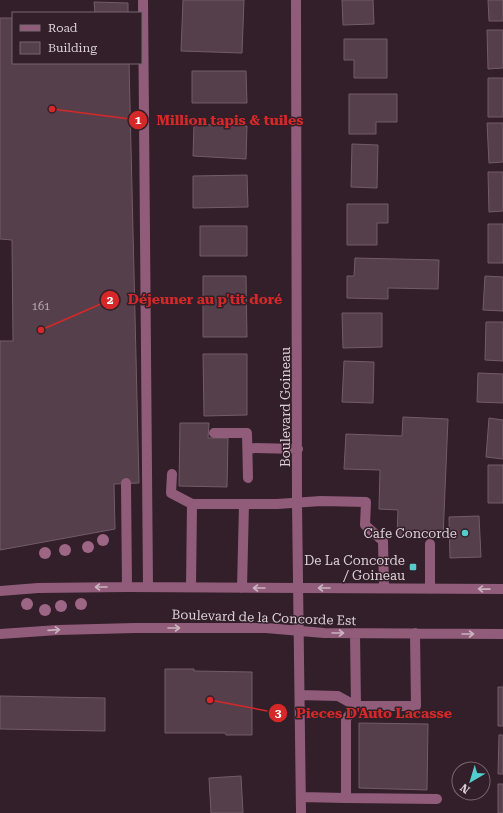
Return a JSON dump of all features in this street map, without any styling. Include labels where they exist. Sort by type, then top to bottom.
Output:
[{"type":"street","points":[[143,0],[148,587]]},
{"type":"street","name":"Boulevard Goineau","points":[[296,0],[297,503],[301,813]]},
{"type":"street","points":[[214,433],[247,433],[248,478]]},
{"type":"street","points":[[248,448],[298,449]]},
{"type":"street","points":[[172,474],[171,493],[192,504],[297,503],[321,501],[366,502],[365,525],[383,541],[384,588]]},
{"type":"street","points":[[126,483],[127,587]]},
{"type":"street","points":[[190,587],[192,504]]},
{"type":"street","points":[[242,588],[244,504]]},
{"type":"street","points":[[430,544],[430,589]]},
{"type":"street","name":"Boulevard de la Concorde Est","points":[[0,591],[38,588],[127,587],[503,589]]},
{"type":"street","name":"Boulevard de la Concorde Est","points":[[0,634],[58,630],[135,628],[266,628],[324,633],[503,634]]},
{"type":"street","points":[[346,798],[346,719],[356,706],[355,633]]},
{"type":"street","points":[[300,695],[338,696],[356,706],[416,706],[415,634]]},
{"type":"street","points":[[301,797],[438,799]]},
{"type":"building","points":[[183,0],[244,0],[242,53],[181,51]]},
{"type":"building","points":[[342,0],[373,0],[374,24],[343,25]]},
{"type":"building","points":[[488,0],[503,0],[503,21],[489,21]]},
{"type":"building","points":[[94,2],[128,3],[128,12],[95,12]]},
{"type":"building","points":[[0,18],[12,18],[12,64],[129,64],[139,483],[114,484],[115,529],[0,550],[0,341],[13,341],[12,240],[0,239]]},
{"type":"building","points":[[487,30],[503,30],[503,68],[488,69]]},
{"type":"building","points":[[344,39],[387,39],[387,78],[354,78],[354,60],[344,60]]},
{"type":"building","points":[[192,71],[246,71],[247,103],[192,103]]},
{"type":"building","points":[[488,78],[503,78],[503,117],[488,117]]},
{"type":"building","points":[[349,94],[397,94],[397,122],[376,122],[376,134],[349,134]]},
{"type":"building","points":[[487,123],[503,123],[503,162],[489,163]]},
{"type":"building","points":[[194,124],[247,126],[246,159],[193,156]]},
{"type":"building","points":[[352,144],[378,145],[377,188],[351,187]]},
{"type":"building","points":[[488,172],[503,172],[503,211],[489,212]]},
{"type":"building","points":[[247,175],[248,207],[193,208],[193,176]]},
{"type":"building","points":[[347,204],[388,204],[388,223],[377,223],[377,245],[347,245]]},
{"type":"building","points":[[488,224],[503,224],[503,263],[488,263]]},
{"type":"building","points":[[200,226],[247,226],[247,256],[200,256]]},
{"type":"building","points":[[355,258],[439,260],[438,289],[388,288],[388,299],[347,298],[347,276],[354,276]]},
{"type":"building","points":[[203,276],[246,276],[247,337],[203,337]]},
{"type":"building","points":[[485,276],[503,277],[503,311],[483,310]]},
{"type":"building","points":[[342,313],[382,313],[382,347],[343,348]]},
{"type":"building","points":[[486,322],[503,322],[503,361],[485,360]]},
{"type":"building","points":[[203,354],[247,354],[247,415],[204,416]]},
{"type":"building","points":[[344,361],[374,362],[373,403],[342,402]]},
{"type":"building","points":[[478,373],[503,374],[503,403],[477,402]]},
{"type":"building","points":[[403,417],[448,419],[443,538],[397,536],[398,510],[379,509],[380,470],[344,469],[346,434],[402,436]]},
{"type":"building","points":[[489,418],[503,420],[503,459],[486,457]]},
{"type":"building","points":[[180,423],[209,423],[208,438],[228,438],[227,487],[179,486]]},
{"type":"building","points":[[488,465],[503,465],[503,503],[488,503]]},
{"type":"building","points":[[479,516],[481,557],[450,558],[449,517]]},
{"type":"building","points":[[165,669],[252,672],[252,735],[226,735],[225,733],[165,733]]},
{"type":"building","points":[[498,687],[503,687],[503,726],[498,726]]},
{"type":"building","points":[[0,696],[105,698],[105,731],[0,729]]},
{"type":"building","points":[[359,723],[428,724],[427,790],[359,788]]},
{"type":"building","points":[[499,735],[503,735],[503,774],[498,774]]},
{"type":"building","points":[[241,776],[243,813],[211,813],[209,778]]},
{"type":"building","points":[[498,784],[503,784],[503,813],[498,813]]},
{"type":"place","name":"Million tapis & tuiles","points":[[52,109]]},
{"type":"place","name":"Déjeuner au p'tit doré","points":[[41,330]]},
{"type":"place","name":"Cafe Concorde","points":[[465,533]]},
{"type":"place","name":"De La Concorde / Goineau","points":[[413,567]]},
{"type":"place","name":"Pieces D'Auto Lacasse","points":[[210,700]]}]
